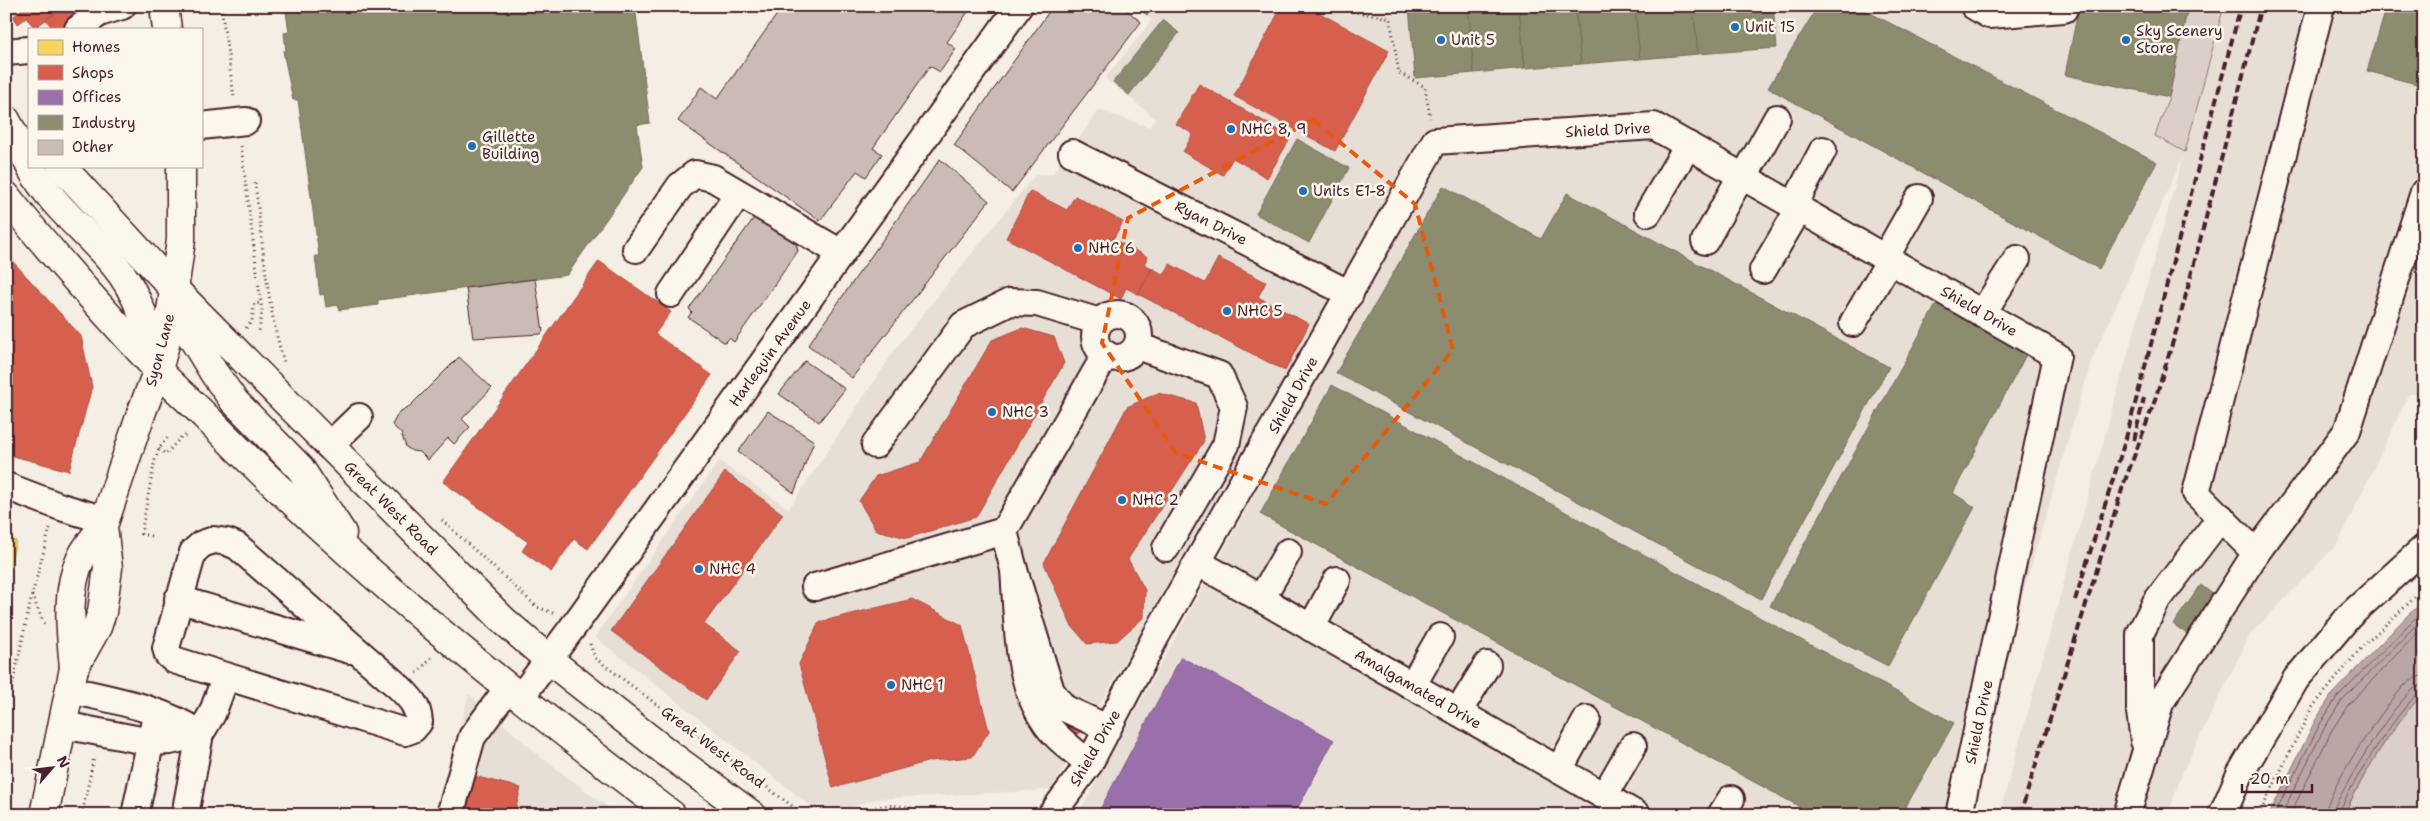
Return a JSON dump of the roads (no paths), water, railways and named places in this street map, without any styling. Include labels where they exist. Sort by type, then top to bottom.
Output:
[{"type":"main road","points":[[164,6],[167,28]]},
{"type":"main road","points":[[6,102],[28,127]]},
{"type":"main road","points":[[6,120],[28,161]]},
{"type":"main road","points":[[31,168],[37,180],[58,205],[114,264],[135,296],[148,325],[158,370]]},
{"type":"main road","name":"Great West Road","points":[[64,168],[175,290],[504,620],[548,659],[752,815]]},
{"type":"main road","name":"Syon Lane","points":[[44,815],[72,679],[70,622],[76,571],[81,557],[104,523],[158,370],[168,333],[175,290],[181,230],[181,168]]},
{"type":"main road","points":[[6,196],[38,236],[158,370],[277,487],[359,561],[514,693],[672,815]]},
{"type":"main road","points":[[175,290],[184,324],[214,373],[234,400],[300,468],[359,561]]},
{"type":"street","points":[[79,28],[99,13],[122,6]]},
{"type":"street","name":"Harlequin Avenue","points":[[450,815],[472,737],[548,659],[1019,6]]},
{"type":"street","points":[[1974,6],[1990,15],[2064,9],[2065,6]]},
{"type":"street","points":[[2256,553],[2196,493],[2321,6]]},
{"type":"street","points":[[6,52],[28,50]]},
{"type":"street","points":[[1705,241],[1777,118]]},
{"type":"street","points":[[202,126],[242,121]]},
{"type":"street","name":"Shield Drive","points":[[1051,815],[1089,764],[1156,636],[1199,563],[1435,141],[1654,126],[2057,356],[1959,815]]},
{"type":"street","points":[[1648,213],[1688,145]]},
{"type":"street","points":[[1762,270],[1796,207],[1823,150]]},
{"type":"street","name":"Ryan Drive","points":[[1072,153],[1350,294]]},
{"type":"street","points":[[636,249],[680,186],[695,174],[713,178],[841,253]]},
{"type":"street","points":[[2127,815],[2160,703],[2256,553],[2347,431],[2424,192]]},
{"type":"street","points":[[671,294],[738,194]]},
{"type":"street","points":[[1853,323],[1919,198]]},
{"type":"street","points":[[1982,314],[2017,259]]},
{"type":"street","points":[[875,445],[963,325],[1010,302],[1037,303],[1100,322]]},
{"type":"street","points":[[1112,314],[1127,316],[1137,325],[1139,332],[1136,346],[1126,356],[1113,357],[1106,354],[1096,343],[1095,336],[1100,322],[1112,314]]},
{"type":"street","points":[[1136,346],[1219,375],[1234,407],[1226,445],[1166,548]]},
{"type":"street","points":[[815,587],[1004,531],[1106,354]]},
{"type":"street","points":[[329,446],[359,417]]},
{"type":"street","points":[[6,486],[104,523]]},
{"type":"street","points":[[2146,752],[2140,712],[2140,634],[2156,602],[2221,517]]},
{"type":"street","points":[[1004,531],[1051,690],[1064,708],[1107,728]]},
{"type":"street","points":[[214,540],[237,546],[414,701],[418,711],[419,722],[413,729],[405,732],[174,660],[168,655],[166,648],[178,599],[193,552],[202,544],[214,540]]},
{"type":"street","points":[[2222,815],[2240,774],[2296,679],[2348,617],[2424,548]]},
{"type":"street","points":[[1261,599],[1288,552]]},
{"type":"street","name":"Amalgamated Drive","points":[[1199,563],[1637,815]]},
{"type":"street","points":[[1014,570],[1022,660],[1032,699],[1045,724],[1089,764]]},
{"type":"street","points":[[1311,628],[1338,580]]},
{"type":"street","points":[[178,599],[357,652]]},
{"type":"street","points":[[1412,686],[1440,637]]},
{"type":"street","points":[[1458,712],[1486,665]]},
{"type":"street","points":[[185,815],[200,734],[212,714],[226,676]]},
{"type":"street","points":[[72,679],[183,722],[200,734]]},
{"type":"street","points":[[135,815],[156,712]]},
{"type":"street","points":[[1559,770],[1587,719]]},
{"type":"street","points":[[63,725],[151,742],[170,741],[200,734]]},
{"type":"street","points":[[1604,796],[1633,746]]},
{"type":"water","points":[[2424,602],[2424,693],[2400,721],[2379,751],[2343,815],[2269,815],[2315,721],[2333,693],[2409,614]]},
{"type":"railway","points":[[2075,600],[2126,438],[2241,6]]},
{"type":"railway","points":[[2020,815],[2124,483],[2153,406],[2178,325],[2261,6]]},
{"type":"railway","points":[[2134,440],[2144,398]]},
{"type":"place","name":"Unit 15","points":[[1735,27]]},
{"type":"place","name":"Unit 5","points":[[1441,40]]},
{"type":"place","name":"Sky Scenery Store","points":[[2126,40]]},
{"type":"place","name":"NHC 8, 9","points":[[1231,129]]},
{"type":"place","name":"Gillette Building","points":[[472,146]]},
{"type":"place","name":"Units E1-8","points":[[1303,191]]},
{"type":"place","name":"NHC 6","points":[[1078,248]]},
{"type":"place","name":"NHC 5","points":[[1227,311]]},
{"type":"place","name":"NHC 3","points":[[992,412]]},
{"type":"place","name":"NHC 2","points":[[1122,500]]},
{"type":"place","name":"NHC 4","points":[[699,569]]},
{"type":"place","name":"NHC 1","points":[[891,685]]}]
